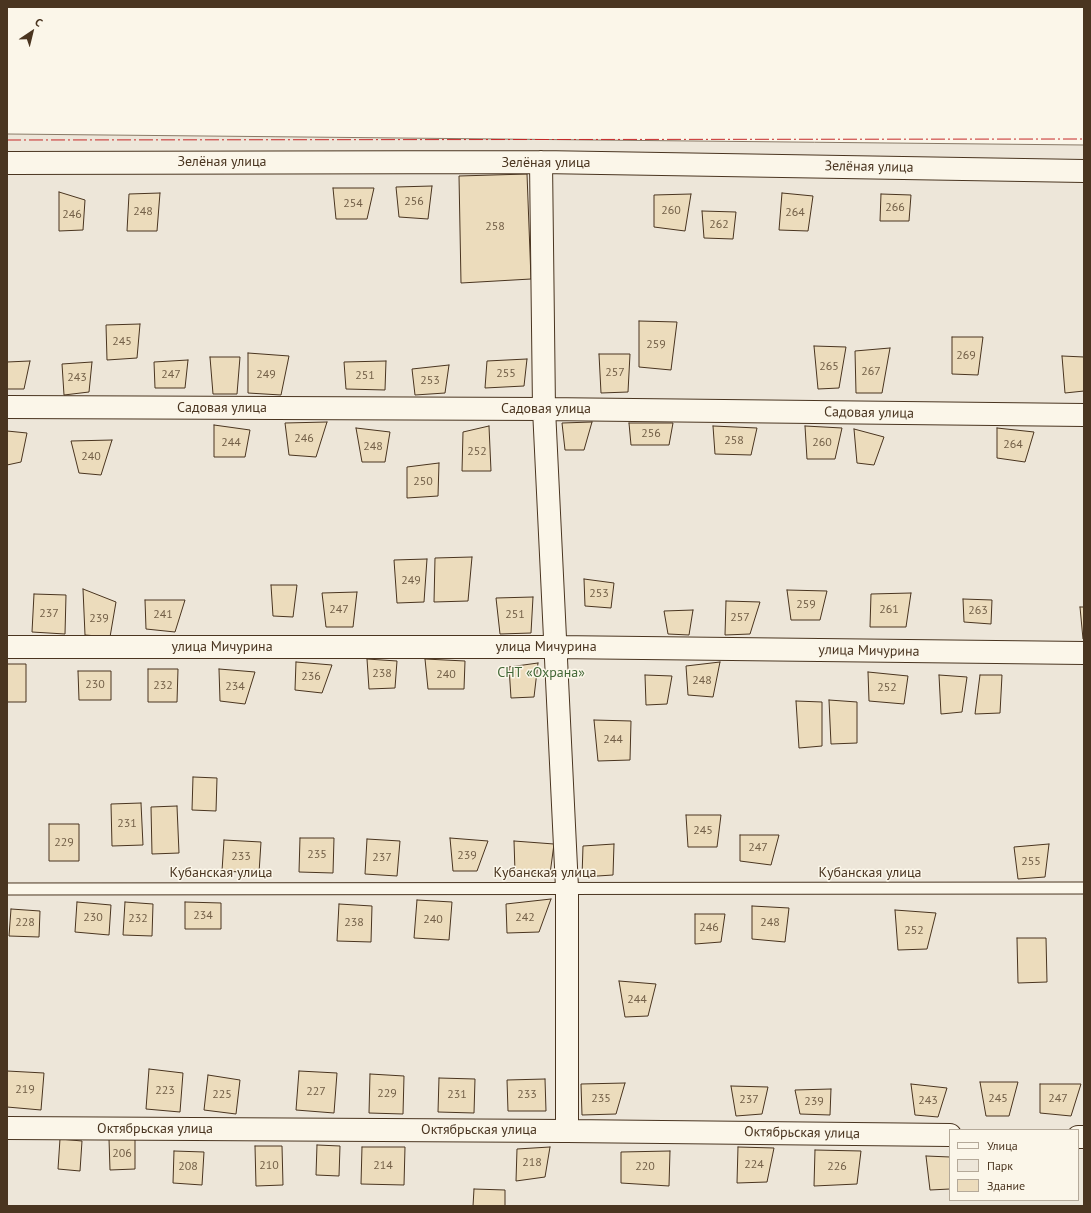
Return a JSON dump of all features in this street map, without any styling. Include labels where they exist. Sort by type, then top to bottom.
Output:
[{"type":"street","name":"Зелёная улица","points":[[7,162],[541,162],[1084,171]]},
{"type":"street","points":[[541,162],[544,409],[567,888],[567,1131]]},
{"type":"street","name":"Садовая улица","points":[[7,407],[544,409],[1084,415]]},
{"type":"street","name":"улица Мичурина","points":[[7,647],[555,647],[1084,654]]},
{"type":"street","name":"Октябрьская улица","points":[[7,1128],[949,1135]]},
{"type":"lane","name":"Кубанская улица","points":[[7,889],[1084,888]]},
{"type":"green space","name":"СНТ «Охрана»","points":[[7,134],[1084,145],[1084,1206],[7,1206]]},
{"type":"building","points":[[527,174],[531,279],[461,283],[459,176]]},
{"type":"building","points":[[432,186],[428,219],[399,217],[396,187]]},
{"type":"building","points":[[333,188],[374,188],[367,219],[336,219]]},
{"type":"building","points":[[59,192],[85,200],[83,230],[59,231]]},
{"type":"building","points":[[160,193],[157,231],[127,231],[129,194]]},
{"type":"building","points":[[782,193],[813,196],[808,231],[779,230]]},
{"type":"building","points":[[691,194],[685,231],[654,227],[654,195]]},
{"type":"building","points":[[881,194],[911,195],[909,221],[880,221]]},
{"type":"building","points":[[702,211],[736,212],[733,239],[704,238]]},
{"type":"building","points":[[639,321],[677,322],[671,370],[639,367]]},
{"type":"building","points":[[140,324],[137,358],[107,360],[106,325]]},
{"type":"building","points":[[952,337],[983,337],[978,375],[952,374]]},
{"type":"building","points":[[814,346],[846,347],[839,388],[818,389]]},
{"type":"building","points":[[890,348],[882,393],[856,393],[855,351]]},
{"type":"building","points":[[248,353],[289,356],[281,395],[248,393]]},
{"type":"building","points":[[599,354],[630,354],[628,392],[601,393]]},
{"type":"building","points":[[1062,356],[1084,357],[1084,391],[1065,393]]},
{"type":"building","points":[[210,357],[240,357],[237,394],[213,394]]},
{"type":"building","points":[[527,359],[524,386],[485,388],[487,361]]},
{"type":"building","points":[[188,360],[185,388],[155,388],[154,362]]},
{"type":"building","points":[[30,361],[24,389],[7,389],[7,362]]},
{"type":"building","points":[[386,361],[385,390],[346,389],[344,362]]},
{"type":"building","points":[[92,362],[89,392],[64,395],[62,364]]},
{"type":"building","points":[[449,365],[445,393],[415,395],[412,369]]},
{"type":"building","points":[[327,422],[316,457],[289,455],[285,423]]},
{"type":"building","points":[[592,422],[584,450],[565,450],[562,423]]},
{"type":"building","points":[[629,423],[673,423],[669,445],[631,445]]},
{"type":"building","points":[[214,425],[250,430],[245,457],[214,457]]},
{"type":"building","points":[[489,426],[491,471],[462,471],[463,432]]},
{"type":"building","points":[[713,426],[757,428],[751,455],[715,454]]},
{"type":"building","points":[[805,426],[842,428],[835,459],[807,459]]},
{"type":"building","points":[[356,428],[390,432],[385,462],[362,462]]},
{"type":"building","points":[[997,428],[1034,432],[1025,462],[997,458]]},
{"type":"building","points":[[854,429],[884,437],[874,465],[857,463]]},
{"type":"building","points":[[7,431],[27,433],[21,462],[7,465]]},
{"type":"building","points":[[112,440],[101,475],[79,473],[71,441]]},
{"type":"building","points":[[439,463],[438,496],[407,498],[407,467]]},
{"type":"building","points":[[472,557],[468,601],[434,602],[435,558]]},
{"type":"building","points":[[427,559],[424,602],[397,603],[394,560]]},
{"type":"building","points":[[584,579],[614,583],[611,608],[585,606]]},
{"type":"building","points":[[271,585],[297,585],[293,617],[273,616]]},
{"type":"building","points":[[83,589],[116,602],[110,637],[85,635]]},
{"type":"building","points":[[787,590],[827,591],[820,620],[791,620]]},
{"type":"building","points":[[357,592],[353,627],[326,627],[322,593]]},
{"type":"building","points":[[911,593],[906,627],[870,627],[871,594]]},
{"type":"building","points":[[34,594],[66,595],[65,634],[32,632]]},
{"type":"building","points":[[533,597],[531,633],[500,634],[496,598]]},
{"type":"building","points":[[963,599],[992,600],[991,624],[964,622]]},
{"type":"building","points":[[145,600],[185,600],[175,632],[146,629]]},
{"type":"building","points":[[726,601],[760,602],[750,634],[725,635]]},
{"type":"building","points":[[1080,607],[1084,607],[1083,639]]},
{"type":"building","points":[[693,610],[689,635],[668,634],[664,611]]},
{"type":"building","points":[[367,659],[397,661],[395,688],[369,689]]},
{"type":"building","points":[[425,659],[465,661],[464,689],[428,689]]},
{"type":"building","points":[[296,662],[332,665],[322,693],[295,690]]},
{"type":"building","points":[[720,662],[713,697],[688,695],[686,666]]},
{"type":"building","points":[[538,663],[534,697],[511,698],[509,667]]},
{"type":"building","points":[[7,664],[26,664],[26,702],[7,702]]},
{"type":"building","points":[[148,669],[178,669],[177,702],[148,702]]},
{"type":"building","points":[[219,669],[255,672],[245,704],[220,701]]},
{"type":"building","points":[[78,671],[111,671],[111,700],[79,700]]},
{"type":"building","points":[[868,672],[908,676],[904,704],[869,701]]},
{"type":"building","points":[[645,675],[672,676],[667,704],[646,705]]},
{"type":"building","points":[[939,675],[967,677],[962,712],[941,714]]},
{"type":"building","points":[[980,675],[1002,675],[1000,713],[975,714]]},
{"type":"building","points":[[829,700],[857,702],[857,743],[831,744]]},
{"type":"building","points":[[796,701],[822,702],[822,746],[799,748]]},
{"type":"building","points":[[594,720],[631,721],[630,760],[598,761]]},
{"type":"building","points":[[193,777],[217,778],[216,811],[192,810]]},
{"type":"building","points":[[141,803],[143,845],[112,846],[111,804]]},
{"type":"building","points":[[177,806],[179,853],[152,854],[151,807]]},
{"type":"building","points":[[686,815],[721,815],[717,847],[688,847]]},
{"type":"building","points":[[49,824],[79,824],[79,861],[49,861]]},
{"type":"building","points":[[740,835],[779,835],[771,865],[740,861]]},
{"type":"building","points":[[300,838],[334,838],[333,873],[299,872]]},
{"type":"building","points":[[450,838],[488,841],[477,871],[453,871]]},
{"type":"building","points":[[367,839],[400,841],[397,876],[365,874]]},
{"type":"building","points":[[224,840],[261,842],[259,873],[222,871]]},
{"type":"building","points":[[514,841],[554,844],[550,874],[515,872]]},
{"type":"building","points":[[614,844],[613,875],[582,877],[583,846]]},
{"type":"building","points":[[1049,844],[1045,877],[1018,879],[1014,847]]},
{"type":"building","points":[[551,899],[539,932],[507,933],[506,904]]},
{"type":"building","points":[[417,900],[452,902],[449,940],[414,938]]},
{"type":"building","points":[[77,902],[111,905],[109,935],[75,932]]},
{"type":"building","points":[[125,902],[153,904],[152,936],[123,935]]},
{"type":"building","points":[[185,902],[221,903],[221,929],[185,929]]},
{"type":"building","points":[[339,904],[372,906],[371,942],[337,941]]},
{"type":"building","points":[[752,906],[789,908],[785,942],[752,939]]},
{"type":"building","points":[[11,909],[40,911],[39,937],[9,936]]},
{"type":"building","points":[[895,910],[936,913],[927,949],[898,950]]},
{"type":"building","points":[[695,914],[725,914],[721,942],[695,944]]},
{"type":"building","points":[[1017,938],[1046,938],[1047,982],[1018,983]]},
{"type":"building","points":[[619,981],[656,984],[648,1016],[625,1017]]},
{"type":"building","points":[[149,1069],[183,1073],[180,1112],[146,1109]]},
{"type":"building","points":[[7,1071],[44,1073],[41,1110],[7,1107]]},
{"type":"building","points":[[299,1071],[337,1073],[334,1113],[296,1110]]},
{"type":"building","points":[[370,1074],[404,1076],[403,1114],[369,1113]]},
{"type":"building","points":[[208,1075],[240,1080],[236,1114],[204,1110]]},
{"type":"building","points":[[439,1078],[475,1079],[474,1113],[438,1112]]},
{"type":"building","points":[[545,1079],[546,1111],[508,1111],[507,1080]]},
{"type":"building","points":[[980,1082],[1018,1082],[1009,1116],[986,1116]]},
{"type":"building","points":[[625,1083],[616,1114],[582,1115],[581,1084]]},
{"type":"building","points":[[911,1084],[947,1088],[938,1117],[915,1115]]},
{"type":"building","points":[[1040,1084],[1081,1084],[1071,1116],[1040,1113]]},
{"type":"building","points":[[731,1086],[768,1087],[762,1114],[736,1116]]},
{"type":"building","points":[[831,1089],[830,1115],[800,1114],[795,1090]]},
{"type":"building","points":[[135,1138],[135,1169],[110,1170],[109,1139]]},
{"type":"building","points":[[60,1139],[82,1141],[80,1171],[58,1169]]},
{"type":"building","points":[[317,1145],[340,1146],[339,1176],[316,1175]]},
{"type":"building","points":[[255,1146],[282,1146],[283,1185],[256,1186]]},
{"type":"building","points":[[362,1147],[405,1147],[404,1185],[361,1184]]},
{"type":"building","points":[[550,1147],[545,1177],[516,1181],[517,1149]]},
{"type":"building","points":[[738,1147],[774,1148],[767,1182],[737,1183]]},
{"type":"building","points":[[815,1150],[861,1151],[857,1184],[814,1186]]},
{"type":"building","points":[[174,1151],[204,1152],[202,1185],[173,1183]]},
{"type":"building","points":[[670,1151],[669,1186],[621,1183],[621,1152]]},
{"type":"building","points":[[926,1156],[949,1157],[949,1189],[930,1190]]},
{"type":"building","points":[[474,1189],[505,1190],[505,1206],[473,1206]]},
{"type":"power","points":[[7,140],[1084,139]]}]
